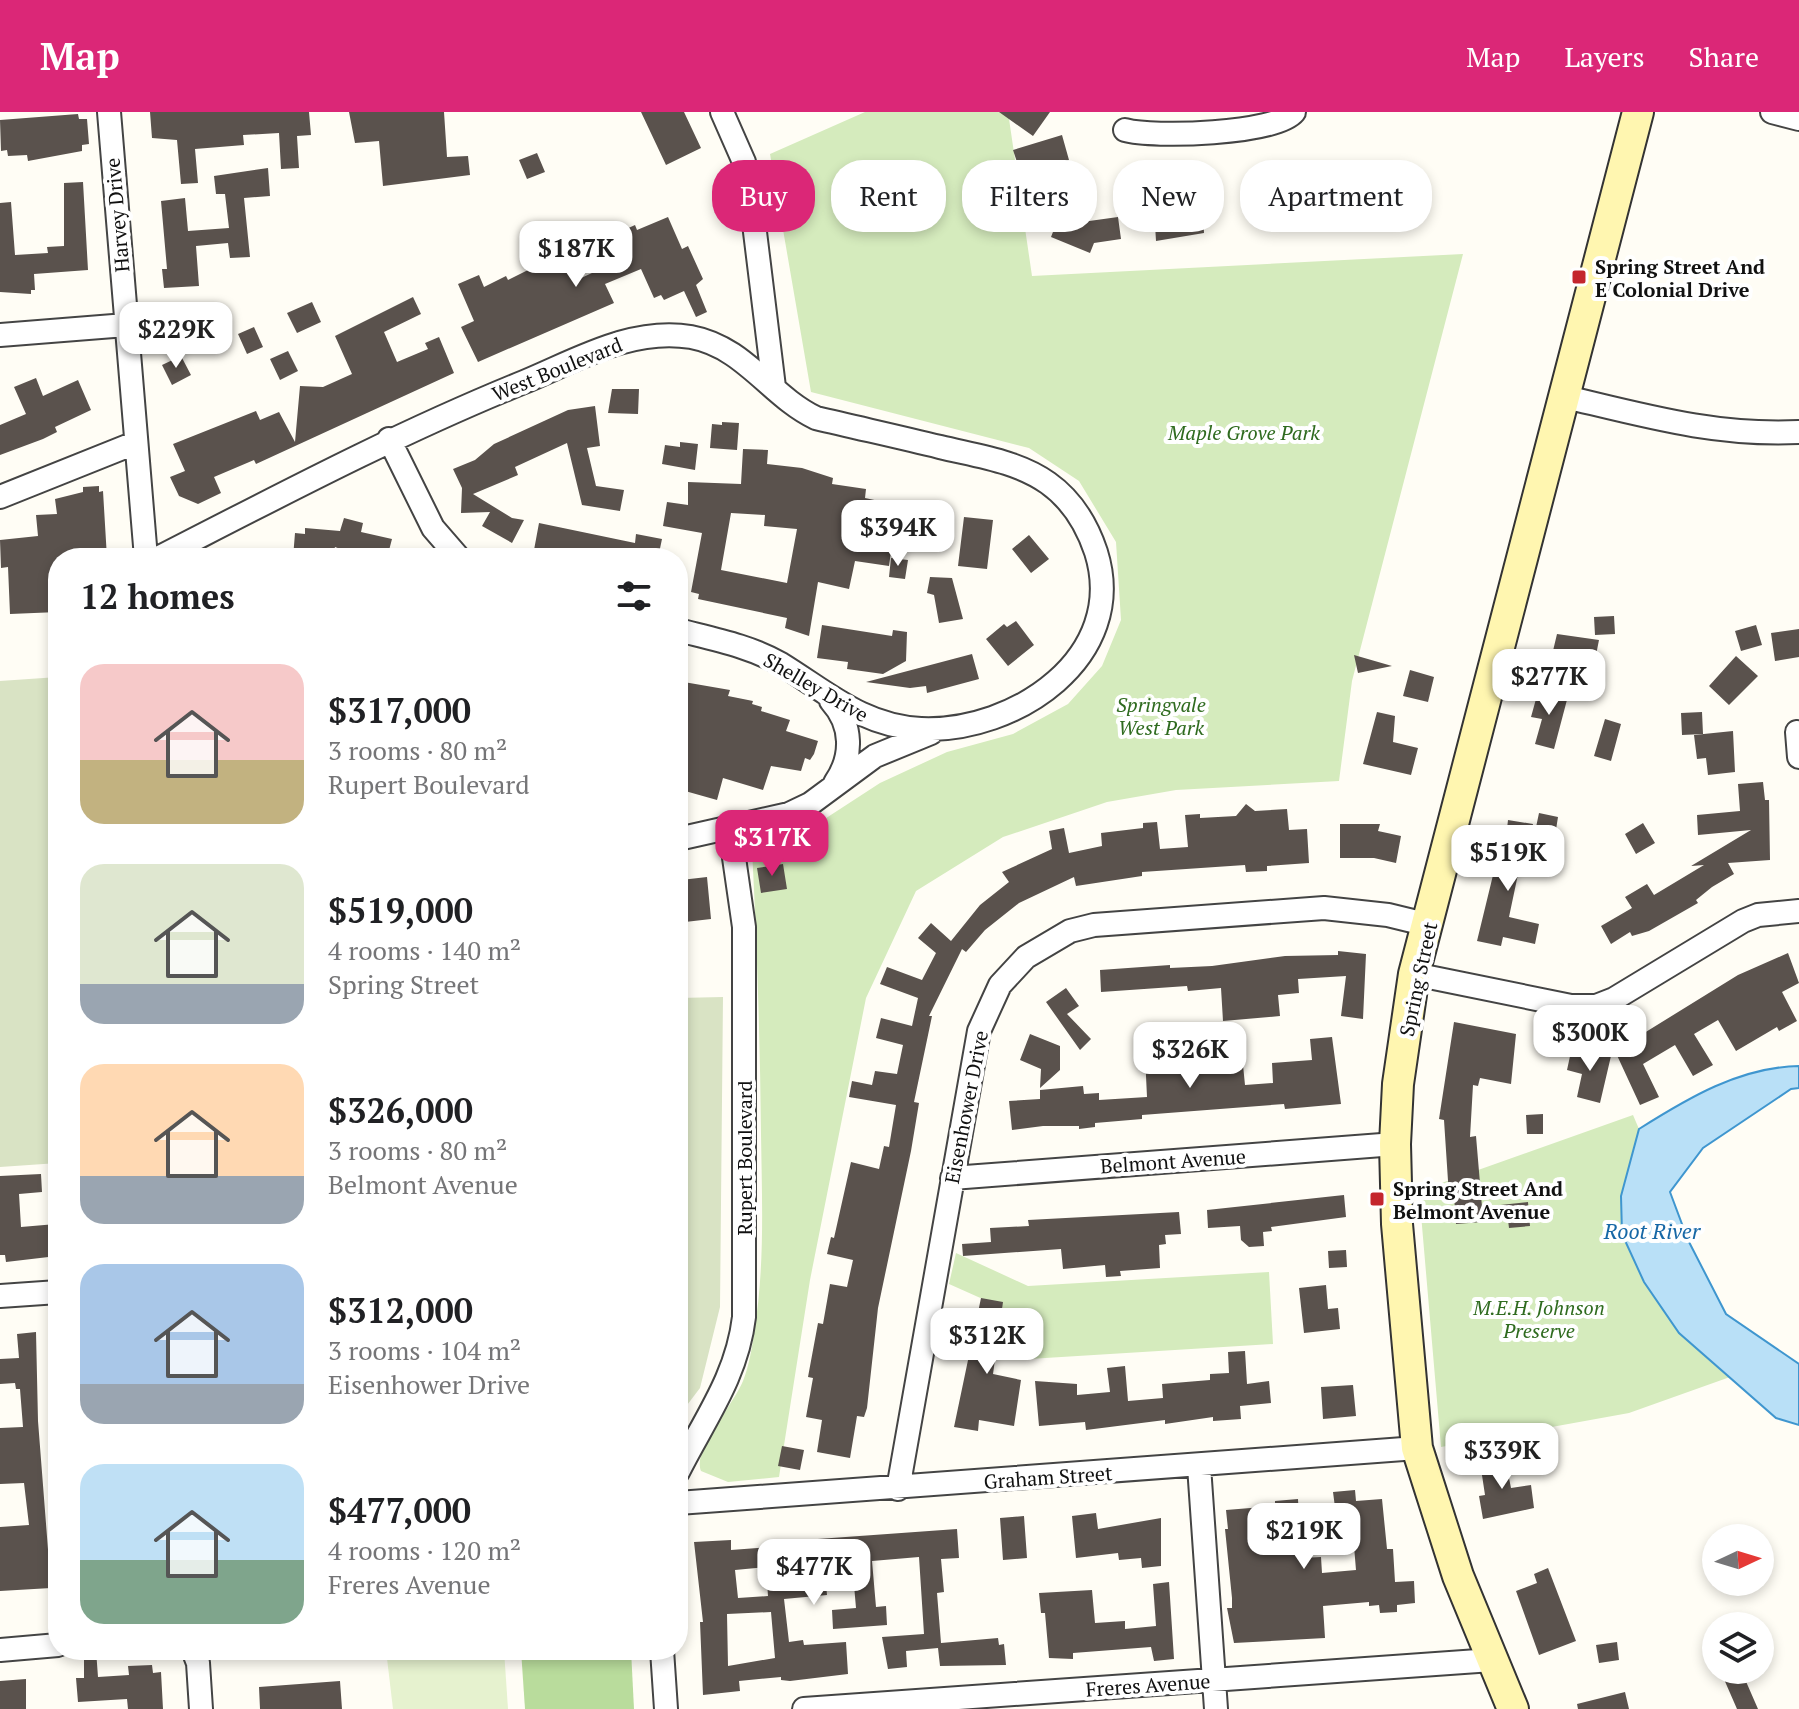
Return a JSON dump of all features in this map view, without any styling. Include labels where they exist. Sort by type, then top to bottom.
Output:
[{"type":"main road","name":"Spring Street","points":[[1513,1709],[1458,1576],[1417,1448],[1397,1224],[1395,1144],[1398,1084],[1414,974],[1638,112]]},
{"type":"street","name":"Harvey Drive","points":[[109,112],[145,548]]},
{"type":"street","points":[[722,112],[744,162],[749,183],[774,387]]},
{"type":"street","points":[[1125,130],[1160,136],[1276,125],[1294,112]]},
{"type":"street","points":[[1772,112],[1799,119]]},
{"type":"street","points":[[0,335],[126,325]]},
{"type":"street","name":"West Boulevard","points":[[177,548],[389,439],[624,341],[647,336],[694,338],[737,355],[796,408],[816,418],[996,460],[1050,484],[1080,517],[1097,557],[1100,601],[1095,623],[1079,658]]},
{"type":"street","points":[[1566,397],[1703,430],[1738,434],[1799,432]]},
{"type":"street","points":[[389,439],[433,528],[450,548]]},
{"type":"street","points":[[0,497],[135,443]]},
{"type":"street","name":"Shelley Drive","points":[[688,633],[759,653],[824,695],[879,722],[909,728],[956,727],[1022,706],[1047,691],[1079,658]]},
{"type":"street","points":[[824,695],[842,716],[848,737],[846,764],[829,790]]},
{"type":"street","points":[[688,837],[789,814],[894,746],[956,727]]},
{"type":"street","points":[[1797,732],[1799,757]]},
{"type":"street","name":"Rupert Boulevard","points":[[688,1454],[727,1384],[738,1354],[744,1317],[744,927],[730,830]]},
{"type":"street","name":"Eisenhower Drive","points":[[898,1489],[979,1031],[987,1007],[1008,975],[1047,942],[1094,925],[1296,908],[1350,909],[1429,925]]},
{"type":"street","points":[[1414,974],[1571,1006],[1596,1006],[1614,999],[1743,921],[1758,915],[1799,911]]},
{"type":"street","name":"Belmont Avenue","points":[[952,1178],[1395,1144]]},
{"type":"street","points":[[0,1296],[48,1293]]},
{"type":"street","name":"Graham Street","points":[[688,1502],[1417,1448]]},
{"type":"street","points":[[1199,1466],[1216,1709]]},
{"type":"street","points":[[0,1650],[48,1646]]},
{"type":"street","points":[[197,1660],[201,1709]]},
{"type":"street","points":[[663,1660],[666,1709]]},
{"type":"street","name":"Freres Avenue","points":[[804,1709],[1492,1660]]},
{"type":"green space","name":"Maple Grove Park","points":[[865,112],[1008,112],[1015,160],[962,160],[962,232],[1026,232],[1032,276],[1463,254],[1352,681],[1339,781],[1176,790],[1107,802],[1003,837],[916,891],[866,998],[810,1280],[779,1477],[728,1482],[701,1471],[700,1462],[708,1439],[745,1375],[758,1308],[762,1209],[761,1098],[752,849],[817,824],[880,783],[947,752],[1013,734],[1068,704],[1102,666],[1121,620],[1116,542],[1079,481],[1029,448],[811,392],[783,232],[815,232],[815,160],[771,160],[770,154]]},
{"type":"green space","points":[[48,678],[48,1164],[0,1167],[0,681]]},
{"type":"green space","points":[[723,997],[720,1307],[700,1388],[688,1404],[688,998]]},
{"type":"green space","name":"M.E.H. Johnson Preserve","points":[[1633,1115],[1639,1129],[1621,1196],[1644,1282],[1679,1333],[1730,1377],[1629,1413],[1441,1447],[1419,1191]]},
{"type":"green space","points":[[956,1253],[1028,1286],[1269,1272],[1273,1344],[1029,1359],[1034,1322],[949,1284]]},
{"type":"green space","points":[[387,1660],[505,1660],[508,1709],[393,1709]]},
{"type":"green space","points":[[522,1660],[632,1660],[634,1709],[525,1709]]},
{"type":"water","name":"Root River","points":[[1799,1066],[1799,1088],[1791,1089],[1703,1148],[1670,1192],[1688,1240],[1726,1314],[1799,1364],[1799,1425],[1776,1418],[1679,1333],[1644,1282],[1622,1234],[1621,1196],[1639,1129],[1676,1106],[1735,1078]]},
{"type":"building","points":[[150,112],[309,112],[311,135],[297,136],[299,168],[281,169],[279,133],[243,135],[244,145],[195,149],[198,183],[181,184],[177,140],[152,138]]},
{"type":"building","points":[[349,112],[444,112],[447,157],[468,156],[470,175],[383,186],[379,141],[355,143]]},
{"type":"building","points":[[641,112],[684,112],[701,148],[666,165]]},
{"type":"building","points":[[999,112],[1050,112],[1033,136]]},
{"type":"building","points":[[78,114],[79,119],[87,119],[89,144],[82,145],[82,151],[28,161],[27,155],[8,156],[7,150],[1,151],[0,120]]},
{"type":"building","points":[[1062,135],[1069,160],[1016,160],[1013,150]]},
{"type":"building","points":[[537,153],[545,172],[527,179],[519,160]]},
{"type":"building","points":[[268,168],[270,196],[244,198],[250,257],[230,258],[228,243],[196,246],[199,286],[164,288],[162,269],[167,269],[161,201],[185,198],[188,231],[229,228],[225,194],[216,194],[214,176]]},
{"type":"building","points":[[83,182],[88,270],[34,274],[35,290],[31,290],[31,294],[0,292],[0,203],[11,202],[15,255],[48,253],[47,247],[64,246],[64,183]]},
{"type":"building","points":[[668,217],[682,249],[688,246],[703,279],[696,285],[707,312],[696,317],[684,291],[664,300],[661,295],[654,298],[641,269],[605,284],[614,303],[478,362],[461,327],[474,321],[458,284],[479,275],[484,287],[506,276],[508,280],[538,265],[540,270],[569,257],[579,279],[607,266],[596,243],[635,225],[637,230]]},
{"type":"building","points":[[1113,218],[1113,232],[1120,232],[1121,239],[1094,243],[1090,253],[1051,237],[1053,232],[1097,232],[1097,220]]},
{"type":"building","points":[[1155,232],[1204,232],[1204,233],[1156,241]]},
{"type":"building","points":[[413,297],[421,314],[384,332],[397,362],[428,349],[425,343],[439,337],[454,373],[256,464],[254,460],[214,477],[221,493],[198,504],[179,496],[170,477],[185,471],[173,444],[256,411],[260,420],[279,412],[295,442],[300,386],[323,387],[352,374],[335,336]]},
{"type":"building","points":[[312,302],[321,322],[297,333],[287,313]]},
{"type":"building","points":[[254,327],[263,347],[247,354],[238,334]]},
{"type":"building","points":[[288,351],[298,371],[280,380],[270,359]]},
{"type":"building","points":[[181,356],[191,375],[172,385],[162,365]]},
{"type":"building","points":[[36,378],[43,396],[78,380],[91,410],[55,427],[57,432],[43,439],[0,455],[0,425],[26,414],[14,387]]},
{"type":"building","points":[[612,389],[639,389],[638,414],[608,413]]},
{"type":"building","points":[[595,406],[600,446],[587,448],[596,486],[624,490],[620,511],[582,505],[567,443],[515,467],[518,475],[473,494],[512,518],[524,520],[512,543],[482,526],[490,512],[461,513],[462,488],[453,469],[475,460],[494,444],[568,410]]},
{"type":"building","points":[[722,422],[739,423],[737,450],[710,448],[712,424],[722,425]]},
{"type":"building","points":[[680,442],[698,444],[695,470],[662,464],[665,445],[680,447]]},
{"type":"building","points":[[743,449],[768,450],[767,464],[802,468],[833,478],[832,484],[866,489],[865,498],[931,512],[928,535],[894,530],[889,566],[855,561],[849,589],[818,582],[809,636],[785,628],[787,618],[698,599],[699,594],[691,592],[702,533],[663,526],[667,502],[688,505],[688,482],[741,484]],"holes":[[[731,513],[765,515],[764,526],[797,529],[787,583],[721,570]]]},
{"type":"building","points":[[99,486],[99,492],[103,491],[106,548],[48,548],[48,612],[10,614],[8,567],[1,568],[0,540],[38,536],[36,515],[57,514],[55,499],[83,492],[83,487]]},
{"type":"building","points":[[964,517],[993,520],[987,569],[958,566]]},
{"type":"building","points":[[344,518],[363,523],[361,532],[392,539],[390,548],[294,548],[295,533],[305,534],[305,528],[340,531]]},
{"type":"building","points":[[539,523],[635,543],[636,534],[662,539],[660,548],[534,548]]},
{"type":"building","points":[[1029,535],[1049,559],[1031,573],[1012,549]]},
{"type":"building","points":[[891,558],[908,560],[905,579],[889,577]]},
{"type":"building","points":[[930,577],[952,578],[963,619],[939,623],[934,595],[927,593]]},
{"type":"building","points":[[1614,616],[1615,634],[1595,635],[1594,617]]},
{"type":"building","points":[[1016,621],[1034,645],[1008,666],[986,639],[1004,624],[1007,627]]},
{"type":"building","points":[[822,625],[892,636],[893,630],[907,632],[906,661],[883,674],[847,669],[848,662],[817,658]]},
{"type":"building","points":[[1756,625],[1762,645],[1741,651],[1735,631]]},
{"type":"building","points":[[1799,629],[1799,657],[1775,661],[1771,633]]},
{"type":"building","points":[[1557,634],[1599,640],[1596,655],[1587,653],[1581,661],[1552,655]]},
{"type":"building","points":[[972,654],[979,679],[927,693],[926,686],[910,688],[866,682]]},
{"type":"building","points":[[1354,655],[1392,666],[1358,673]]},
{"type":"building","points":[[1736,656],[1758,676],[1729,705],[1709,686]]},
{"type":"building","points":[[1410,670],[1434,677],[1428,702],[1403,696]]},
{"type":"building","points":[[688,683],[730,690],[728,696],[753,701],[752,704],[762,707],[761,711],[790,720],[786,731],[818,741],[810,760],[805,758],[801,771],[771,766],[763,790],[723,778],[717,800],[688,792]]},
{"type":"building","points":[[1544,689],[1568,696],[1554,749],[1535,744],[1542,719],[1531,717],[1536,699],[1541,701]]},
{"type":"building","points":[[1377,712],[1395,716],[1393,742],[1418,748],[1411,775],[1363,764]]},
{"type":"building","points":[[1702,712],[1703,734],[1682,735],[1681,713]]},
{"type":"building","points":[[1605,719],[1621,724],[1611,761],[1594,756]]},
{"type":"building","points":[[1733,731],[1735,772],[1708,775],[1706,758],[1697,759],[1694,735]]},
{"type":"building","points":[[1763,782],[1765,800],[1769,800],[1770,860],[1728,863],[1734,874],[1712,887],[1696,900],[1698,903],[1649,931],[1632,936],[1630,932],[1611,944],[1601,926],[1632,908],[1625,897],[1647,884],[1654,895],[1704,865],[1691,866],[1751,830],[1698,835],[1697,815],[1740,811],[1738,784]]},
{"type":"building","points":[[1246,804],[1255,811],[1287,809],[1289,830],[1307,829],[1309,863],[1267,866],[1267,871],[1246,872],[1245,865],[1142,872],[1142,876],[1076,886],[1074,877],[1019,903],[985,930],[966,952],[962,949],[929,1016],[932,1016],[914,1102],[919,1103],[911,1151],[878,1308],[867,1408],[864,1417],[857,1416],[850,1458],[817,1452],[822,1420],[806,1417],[813,1378],[808,1377],[818,1323],[823,1324],[830,1284],[847,1287],[853,1260],[827,1254],[831,1237],[834,1238],[851,1162],[879,1169],[884,1146],[889,1147],[896,1105],[849,1097],[852,1081],[872,1085],[875,1071],[897,1074],[903,1045],[876,1038],[881,1018],[912,1026],[918,998],[880,984],[887,967],[922,980],[936,953],[918,938],[931,923],[951,941],[980,905],[1009,882],[1002,872],[1052,849],[1049,831],[1064,828],[1069,853],[1102,846],[1101,833],[1143,828],[1143,823],[1157,822],[1160,849],[1188,847],[1185,815],[1200,814],[1200,818],[1236,816]]},
{"type":"building","points":[[1539,813],[1558,817],[1555,836],[1535,832]]},
{"type":"building","points":[[1508,820],[1533,824],[1527,856],[1521,860],[1509,917],[1539,924],[1535,944],[1503,937],[1501,946],[1477,941],[1494,871],[1502,873]]},
{"type":"building","points":[[1643,823],[1655,843],[1636,854],[1625,834]]},
{"type":"building","points":[[1340,824],[1380,824],[1378,831],[1401,836],[1396,863],[1374,858],[1340,858]]},
{"type":"building","points":[[783,864],[787,889],[761,893],[757,868]]},
{"type":"building","points":[[707,877],[711,919],[688,922],[688,879]]},
{"type":"building","points":[[1338,951],[1366,954],[1363,1019],[1341,1016],[1346,976],[1298,979],[1299,993],[1278,995],[1280,1016],[1223,1021],[1221,988],[1188,991],[1187,986],[1101,992],[1100,970],[1170,965],[1170,968],[1212,966],[1285,956],[1338,955]]},
{"type":"building","points":[[1788,953],[1799,983],[1782,992],[1797,1021],[1779,1031],[1777,1027],[1736,1051],[1718,1020],[1694,1034],[1713,1065],[1693,1076],[1675,1045],[1643,1064],[1659,1097],[1640,1105],[1615,1051],[1738,975]]},
{"type":"building","points":[[1066,988],[1079,1006],[1067,1014],[1091,1039],[1080,1050],[1046,1002]]},
{"type":"building","points":[[1454,1022],[1516,1034],[1511,1084],[1480,1078],[1478,1086],[1473,1085],[1470,1137],[1476,1136],[1482,1207],[1528,1202],[1530,1226],[1509,1228],[1508,1220],[1456,1224],[1454,1196],[1449,1196],[1444,1120],[1439,1119]]},
{"type":"building","points":[[1030,1034],[1060,1046],[1060,1070],[1040,1088],[1041,1069],[1020,1060]]},
{"type":"building","points":[[1332,1037],[1341,1104],[1285,1109],[1284,1104],[1142,1115],[1142,1119],[1095,1123],[1095,1127],[1079,1129],[1079,1126],[1043,1126],[1012,1130],[1009,1101],[1040,1099],[1040,1090],[1083,1086],[1084,1094],[1099,1093],[1099,1100],[1147,1097],[1145,1055],[1242,1055],[1245,1085],[1273,1083],[1272,1063],[1312,1060],[1310,1039]]},
{"type":"building","points":[[1572,1047],[1611,1056],[1600,1103],[1577,1097],[1582,1074],[1567,1070]]},
{"type":"building","points":[[1543,1114],[1543,1134],[1527,1134],[1526,1115]]},
{"type":"building","points":[[41,1174],[42,1192],[19,1194],[21,1227],[48,1225],[48,1257],[6,1262],[5,1255],[0,1255],[0,1176]]},
{"type":"building","points":[[1344,1195],[1346,1217],[1271,1227],[1272,1231],[1263,1232],[1264,1246],[1249,1247],[1241,1240],[1240,1226],[1208,1228],[1207,1210]]},
{"type":"building","points":[[1179,1212],[1181,1234],[1165,1235],[1166,1244],[1159,1245],[1160,1268],[1120,1271],[1121,1276],[1106,1277],[1105,1265],[1063,1269],[1061,1249],[963,1256],[962,1244],[991,1242],[990,1228],[1029,1226],[1028,1220]]},
{"type":"building","points":[[1346,1250],[1347,1267],[1329,1268],[1328,1251]]},
{"type":"building","points":[[1326,1285],[1328,1309],[1338,1308],[1340,1329],[1304,1333],[1299,1288]]},
{"type":"building","points":[[981,1298],[1003,1302],[993,1374],[1021,1380],[1014,1426],[979,1420],[978,1431],[954,1427]]},
{"type":"building","points":[[36,1332],[48,1588],[0,1591],[0,1527],[29,1525],[24,1483],[0,1484],[0,1428],[23,1427],[20,1389],[16,1389],[15,1383],[0,1384],[0,1359],[19,1358],[17,1334]]},
{"type":"building","points":[[1245,1351],[1247,1384],[1269,1381],[1271,1403],[1240,1406],[1241,1419],[1213,1421],[1213,1417],[1165,1424],[1165,1420],[1086,1430],[1085,1422],[1039,1426],[1035,1381],[1077,1384],[1077,1395],[1110,1392],[1107,1368],[1125,1366],[1128,1401],[1163,1398],[1162,1384],[1210,1380],[1210,1374],[1229,1373],[1228,1352]]},
{"type":"building","points":[[1353,1385],[1356,1416],[1323,1419],[1321,1387]]},
{"type":"building","points":[[782,1446],[804,1450],[800,1470],[778,1466]]},
{"type":"building","points":[[1505,1458],[1511,1488],[1531,1485],[1534,1508],[1483,1519],[1479,1496],[1485,1495],[1480,1462]]},
{"type":"building","points":[[1355,1490],[1356,1501],[1382,1499],[1387,1549],[1393,1549],[1395,1582],[1414,1581],[1415,1603],[1397,1605],[1397,1612],[1380,1613],[1379,1605],[1369,1606],[1369,1602],[1323,1606],[1325,1638],[1234,1643],[1227,1608],[1232,1608],[1232,1598],[1226,1510],[1275,1506],[1275,1501],[1298,1499],[1301,1558],[1321,1557],[1322,1573],[1356,1570],[1352,1522],[1343,1523],[1342,1514],[1336,1515],[1333,1492]]},
{"type":"building","points":[[1096,1513],[1098,1529],[1161,1518],[1161,1566],[1142,1568],[1141,1558],[1119,1560],[1118,1553],[1076,1558],[1072,1516]]},
{"type":"building","points":[[1024,1516],[1027,1558],[1003,1560],[1000,1518]]},
{"type":"building","points":[[957,1529],[959,1558],[941,1559],[944,1592],[937,1593],[941,1643],[998,1638],[999,1645],[1004,1644],[1006,1665],[940,1666],[938,1648],[906,1651],[907,1667],[888,1669],[882,1637],[924,1634],[919,1557],[872,1561],[876,1607],[886,1606],[887,1625],[833,1629],[832,1610],[856,1608],[852,1562],[824,1564],[827,1595],[784,1599],[789,1642],[803,1640],[804,1645],[846,1642],[848,1674],[790,1681],[781,1680],[781,1677],[739,1681],[740,1691],[703,1695],[700,1622],[703,1622],[694,1542],[731,1540],[731,1550],[770,1547],[776,1542]],"holes":[[[766,1567],[768,1596],[738,1598],[735,1570]],[[771,1612],[775,1658],[728,1666],[727,1614]]]},
{"type":"building","points":[[1548,1568],[1576,1641],[1539,1655],[1516,1591],[1537,1583],[1534,1574]]},
{"type":"building","points":[[1169,1582],[1174,1659],[1154,1661],[1151,1647],[1073,1653],[1073,1659],[1049,1658],[1045,1613],[1041,1613],[1039,1593],[1092,1590],[1095,1623],[1125,1621],[1125,1629],[1156,1626],[1153,1584]]},
{"type":"building","points":[[1617,1642],[1619,1660],[1599,1663],[1596,1645]]},
{"type":"building","points":[[84,1660],[97,1660],[98,1677],[129,1675],[128,1666],[152,1665],[153,1673],[161,1672],[163,1709],[128,1709],[127,1699],[78,1702],[76,1678],[84,1678]]},
{"type":"building","points":[[26,1679],[26,1709],[0,1709],[0,1681]]},
{"type":"building","points":[[340,1681],[342,1709],[260,1709],[259,1687]]},
{"type":"building","points":[[1726,1684],[1747,1684],[1758,1709],[1737,1709]]},
{"type":"building","points":[[1625,1692],[1629,1709],[1578,1709],[1577,1704]]},
{"type":"place","name":"Spring Street And E Colonial Drive","points":[[1579,277]]},
{"type":"place","name":"Spring Street And Belmont Avenue","points":[[1377,1199]]},
{"type":"park label","name":"Springvale West Park","points":[[1161,716]]}]
